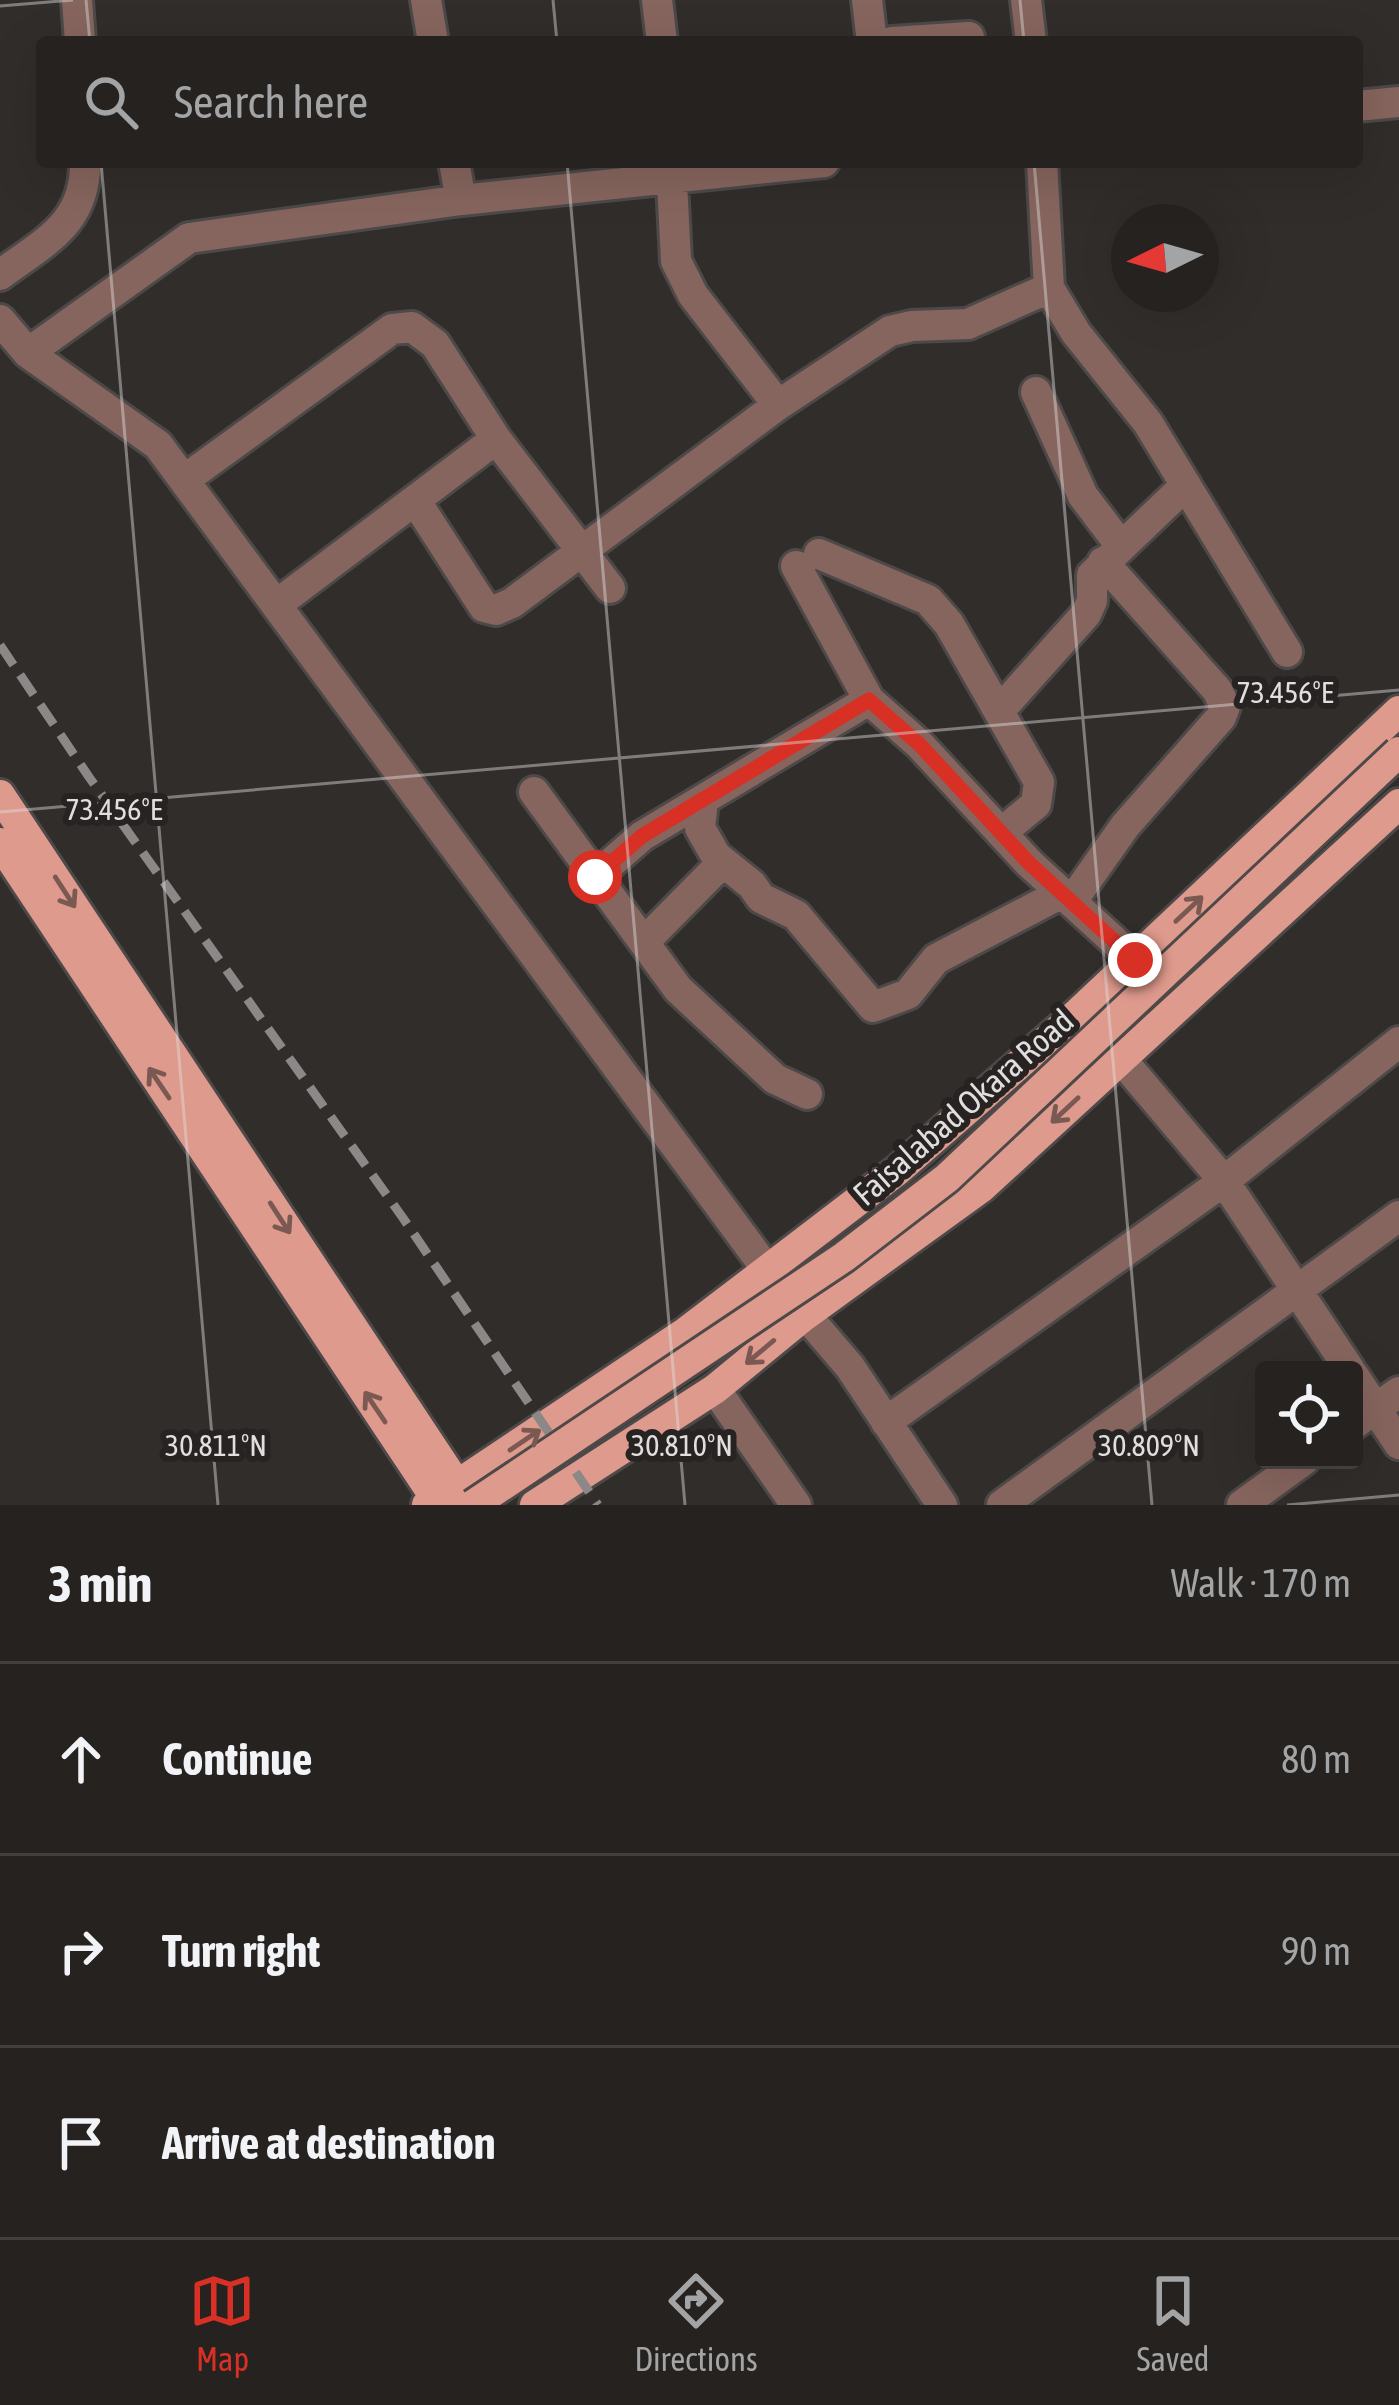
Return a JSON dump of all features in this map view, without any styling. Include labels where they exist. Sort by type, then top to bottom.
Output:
[{"type":"main road","points":[[451,1501],[686,1332],[898,1171],[1135,960],[1399,711]]},
{"type":"main road","name":"Faisalabad Okara Road","points":[[451,1501],[844,1257],[947,1178],[1399,752]]},
{"type":"main road","points":[[0,795],[451,1501]]},
{"type":"main road","points":[[536,1505],[715,1390],[804,1316],[982,1187],[1399,804]]},
{"type":"main road","points":[[0,843],[451,1501]]},
{"type":"street","points":[[77,0],[80,36]]},
{"type":"street","points":[[426,0],[432,36]]},
{"type":"street","points":[[657,0],[661,36]]},
{"type":"street","points":[[867,0],[871,36]]},
{"type":"street","points":[[1026,0],[1029,36]]},
{"type":"street","points":[[1363,105],[1399,102]]},
{"type":"street","points":[[0,275],[74,215],[85,168]]},
{"type":"street","points":[[455,168],[461,200]]},
{"type":"street","points":[[28,353],[189,238],[710,168]]},
{"type":"street","points":[[1042,168],[1049,288],[1076,333],[1148,423],[1287,652]]},
{"type":"street","points":[[672,170],[676,261],[693,295],[778,405]]},
{"type":"street","points":[[415,500],[484,607],[496,610],[512,603],[778,405],[890,331],[968,324],[1049,288]]},
{"type":"street","points":[[0,320],[28,353],[158,445],[768,1271],[850,1367],[942,1505]]},
{"type":"street","points":[[184,480],[392,328],[412,327],[435,344],[496,439],[610,588]]},
{"type":"street","points":[[703,801],[700,828],[722,863],[752,885],[760,898],[796,915],[873,1007],[908,994],[936,958],[1067,897],[1221,717],[1225,706],[1217,690],[1112,554],[1036,392]]},
{"type":"street","points":[[276,604],[496,439]]},
{"type":"street","points":[[1001,709],[1086,614],[1092,601],[1092,575],[1186,485]]},
{"type":"street","points":[[1001,833],[1036,803],[1039,782],[949,624],[928,600],[807,560],[869,700],[920,745],[1001,833],[1135,960]]},
{"type":"street","points":[[595,877],[642,836],[869,700]]},
{"type":"street","points":[[534,792],[678,989],[775,1079],[807,1094]]},
{"type":"street","points":[[646,940],[722,863]]},
{"type":"street","points":[[886,1422],[1223,1181],[1399,1042]]},
{"type":"street","points":[[1121,1059],[1223,1181],[1344,1361]]},
{"type":"street","points":[[1002,1505],[1399,1216]]},
{"type":"street","points":[[715,1390],[796,1505]]},
{"type":"street","points":[[1376,1408],[1399,1444]]},
{"type":"street","points":[[1242,1505],[1292,1469]]},
{"type":"railway","points":[[0,645],[403,1218],[598,1505]]},
{"type":"route","points":[[595,877],[642,836],[869,700],[920,745],[1029,863],[1135,960]]}]
